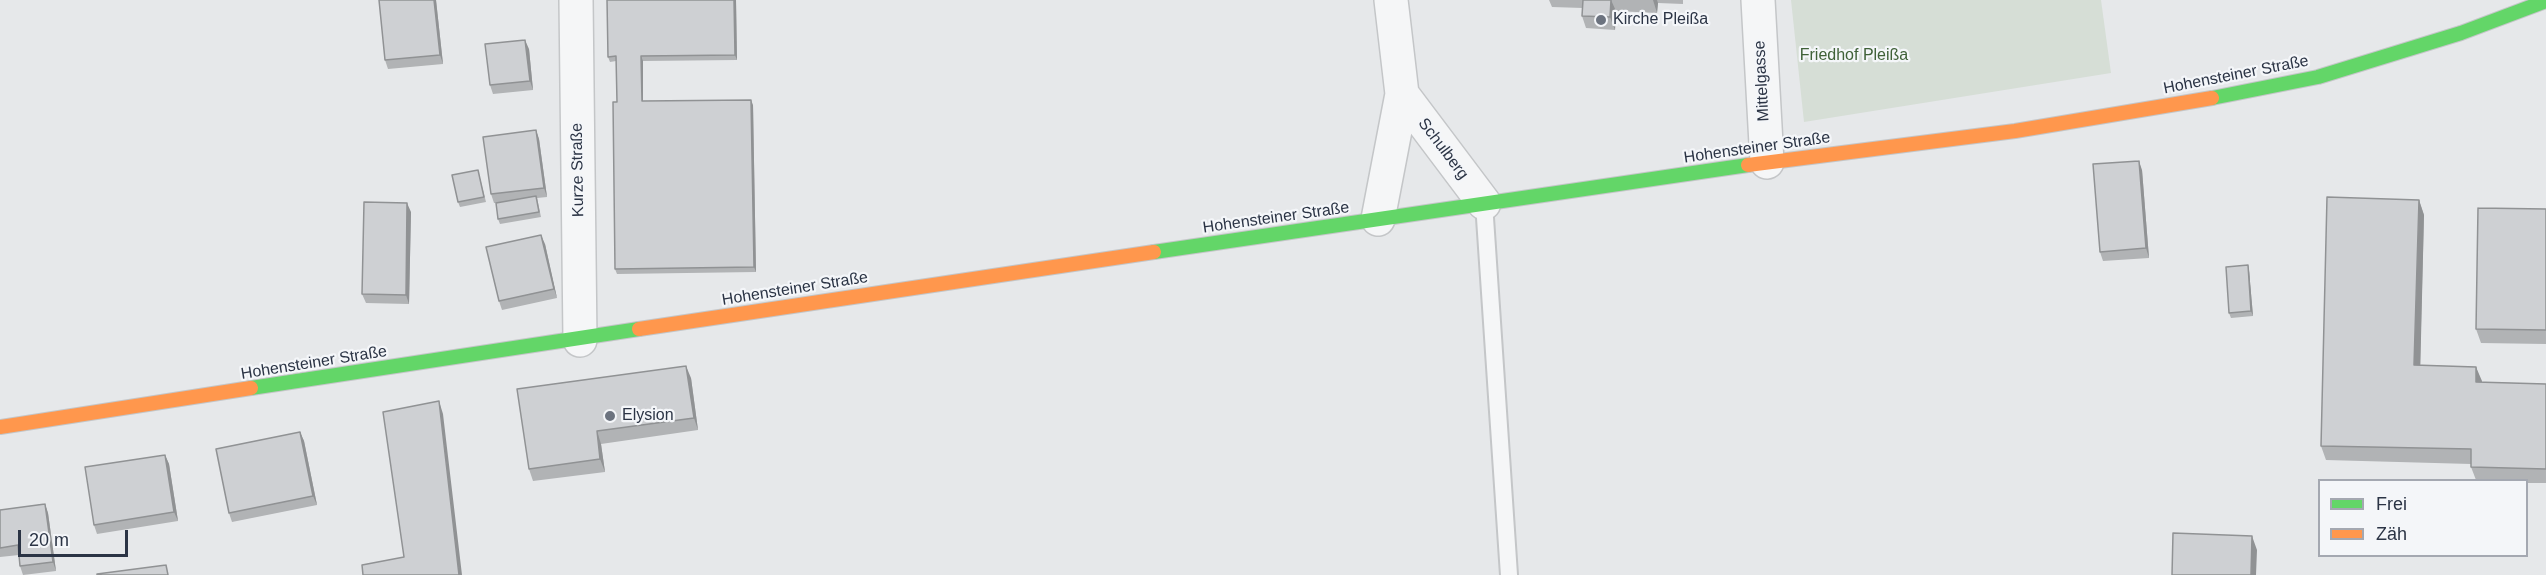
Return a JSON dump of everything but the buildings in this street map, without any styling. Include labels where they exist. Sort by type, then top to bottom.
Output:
[{"type":"main road","name":"Hohensteiner Straße","points":[[0,427],[580,340],[807,303],[1767,162],[2015,130],[2247,92],[2318,76],[2461,33],[2546,1]]},
{"type":"street","name":"Kurze Straße","points":[[576,0],[580,340]]},
{"type":"street","name":"Schulberg","points":[[1378,219],[1401,94],[1391,0]]},
{"type":"street","name":"Mittelgasse","points":[[1758,0],[1767,162]]},
{"type":"street","name":"Schulberg","points":[[1401,94],[1484,203]]},
{"type":"lane","points":[[1484,203],[1509,575]]},
{"type":"green space","name":"Friedhof Pleißa","points":[[1791,0],[2101,0],[2111,73],[1804,122]]},
{"type":"traffic: fast","points":[[2212,98],[2318,77],[2461,33],[2546,1]]},
{"type":"traffic: fast","points":[[1154,252],[1748,165]]},
{"type":"traffic: fast","points":[[251,388],[639,329]]},
{"type":"traffic: slow","points":[[1748,165],[2015,131],[2212,98]]},
{"type":"traffic: slow","points":[[639,329],[1154,252]]},
{"type":"traffic: slow","points":[[0,427],[251,388]]},
{"type":"place","name":"Kirche Pleißa","points":[[1601,20]]},
{"type":"place","name":"Elysion","points":[[610,416]]}]
